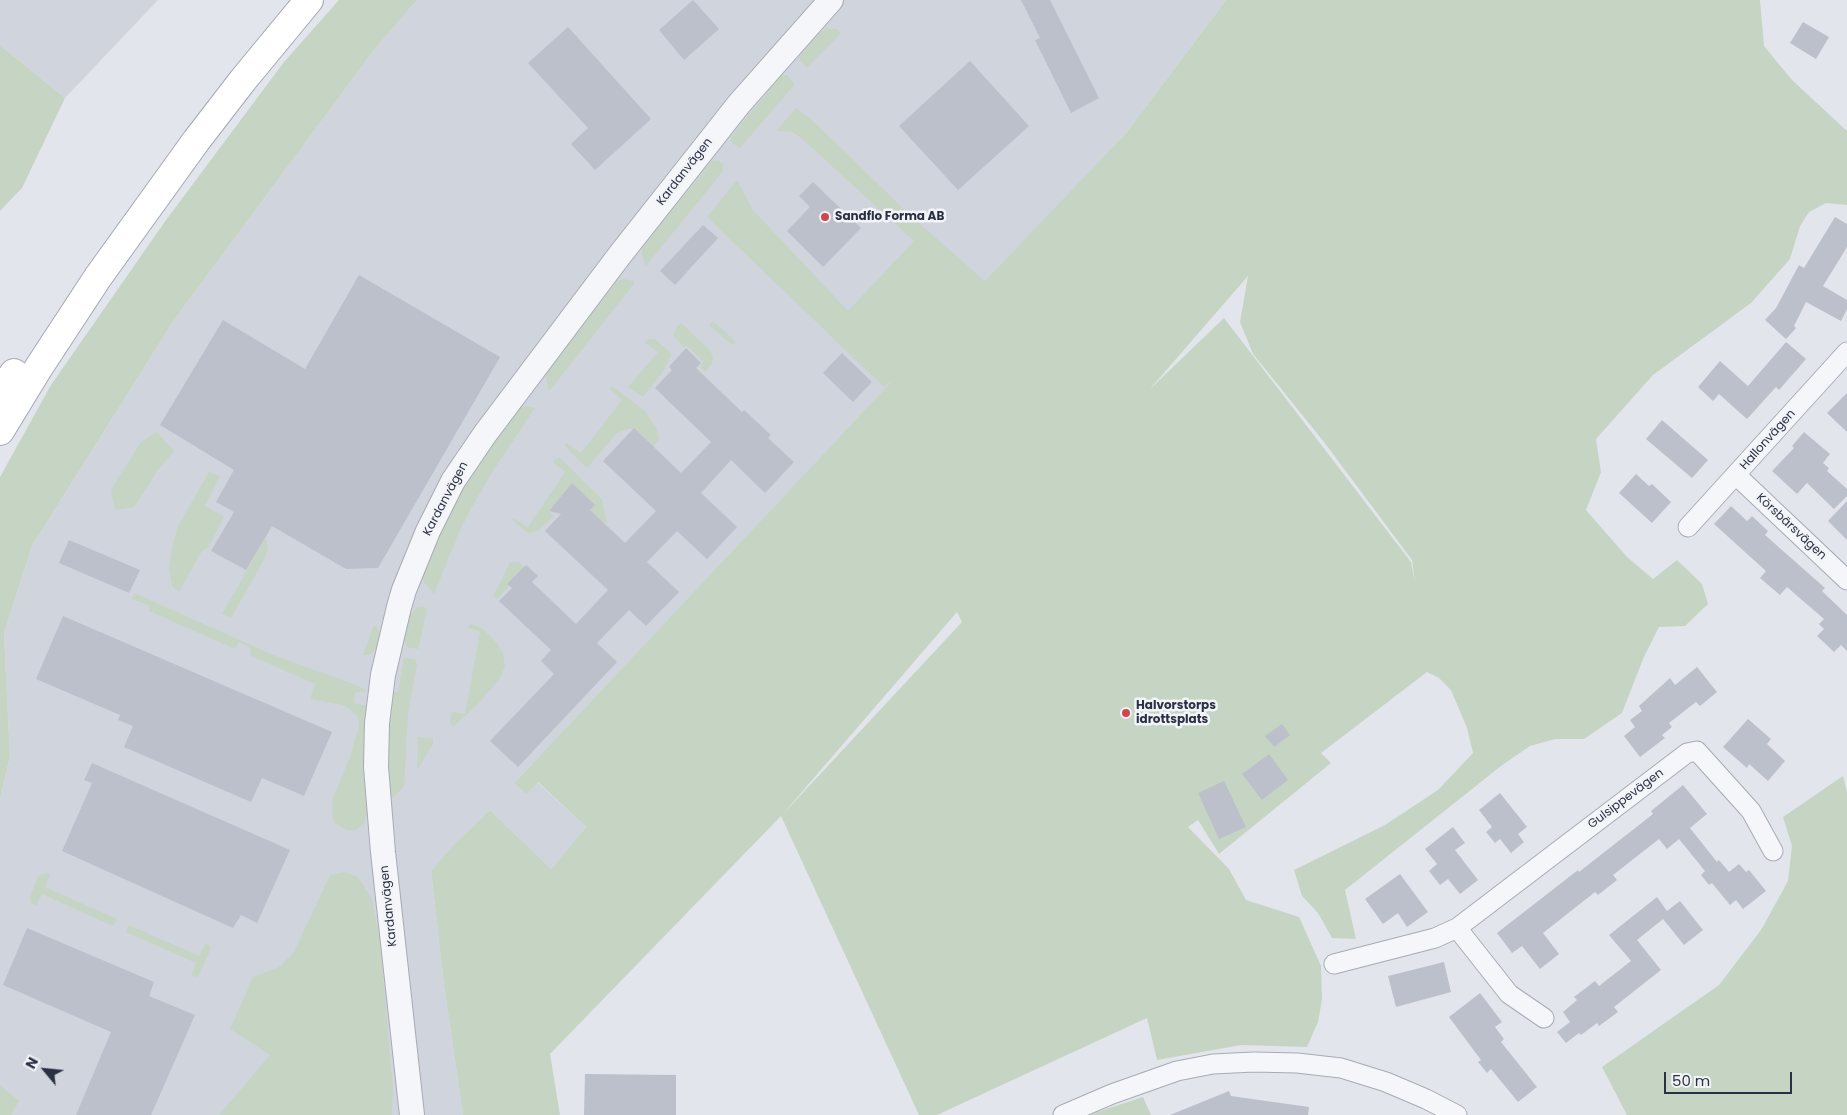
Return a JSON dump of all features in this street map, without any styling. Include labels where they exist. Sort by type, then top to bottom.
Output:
[{"type":"main road","points":[[5,387],[83,268],[183,129],[229,68],[287,0]]},
{"type":"main road","points":[[0,431],[98,277],[190,149],[243,80],[309,0]]},
{"type":"street","name":"Kardanvägen","points":[[412,1115],[383,852],[376,767],[377,723],[383,675],[398,607],[404,590],[428,531],[453,481],[484,434],[619,256],[739,104],[831,0]]},
{"type":"street","name":"Hallonvägen","points":[[1688,527],[1847,352]]},
{"type":"street","name":"Körsbärsvägen","points":[[1736,475],[1847,580]]},
{"type":"street","name":"Gulsippevägen","points":[[1334,964],[1435,938],[1457,928],[1686,753],[1697,752],[1744,803],[1751,811],[1773,851]]},
{"type":"street","points":[[1457,928],[1509,994],[1544,1018]]},
{"type":"street","points":[[1063,1115],[1120,1090],[1177,1071],[1213,1064],[1254,1062],[1297,1063],[1341,1068],[1386,1082],[1457,1115]]},
{"type":"shaded area","points":[[0,0],[158,0],[65,98],[0,45]]},
{"type":"shaded area","points":[[417,0],[1226,0],[1126,133],[514,783],[526,793],[537,782],[586,827],[551,869],[490,810],[431,871],[444,985],[463,1115],[0,1115],[0,799],[10,757],[4,633],[32,546],[174,320],[374,50]]},
{"type":"green space","points":[[339,0],[417,0],[374,50],[174,320],[32,546],[4,633],[10,757],[0,799],[0,477],[51,385],[166,220],[284,62]]},
{"type":"green space","points":[[1226,0],[1760,0],[1764,46],[1792,80],[1847,131],[1847,205],[1826,203],[1809,212],[1800,226],[1790,259],[1751,303],[1653,375],[1596,439],[1601,472],[1586,510],[1627,557],[1653,579],[1677,560],[1702,584],[1708,604],[1685,626],[1659,627],[1643,659],[1622,713],[1584,739],[1555,739],[1530,746],[1501,766],[1345,890],[1356,939],[1332,938],[1318,913],[1302,896],[1294,870],[1385,825],[1438,790],[1473,753],[1467,728],[1451,690],[1439,678],[1427,672],[1321,753],[1331,763],[1219,854],[1198,820],[1188,827],[1229,869],[1246,900],[1299,917],[1321,966],[1322,999],[1318,1022],[1307,1047],[1241,1045],[1157,1060],[1147,1018],[937,1115],[919,1115],[781,816],[550,1054],[560,1115],[463,1115],[444,985],[431,871],[454,845],[490,810],[551,869],[586,827],[538,782],[526,794],[514,783],[893,380],[884,387],[707,217],[737,180],[753,210],[848,311],[914,241],[800,137],[792,132],[776,131],[796,108],[812,120],[913,218],[985,281],[1126,133]],"holes":[[[1248,276],[1240,322],[1253,354],[1324,442],[1412,560],[1415,582],[1411,562],[1224,318],[1150,389]],[[957,612],[962,622],[782,815]]]},
{"type":"green space","points":[[828,29],[837,29],[841,33],[807,68],[798,58],[820,32]]},
{"type":"green space","points":[[0,45],[65,98],[22,188],[0,211]]},
{"type":"green space","points":[[782,75],[788,75],[794,85],[740,148],[732,143],[730,138]]},
{"type":"green space","points":[[718,160],[723,164],[723,171],[646,266],[642,255],[642,247],[712,161]]},
{"type":"green space","points":[[623,279],[634,281],[633,285],[551,389],[548,390],[547,372],[617,281]]},
{"type":"green space","points":[[714,322],[734,340],[735,342],[732,345],[710,326]]},
{"type":"green space","points":[[681,323],[708,348],[713,356],[712,364],[705,372],[700,367],[703,361],[674,337],[673,334]]},
{"type":"green space","points":[[648,339],[655,339],[672,354],[663,372],[643,397],[628,387],[658,352],[645,343]]},
{"type":"green space","points":[[612,386],[645,411],[657,429],[659,439],[653,447],[631,428],[617,433],[587,468],[565,446],[566,443],[581,453],[622,400],[609,388]]},
{"type":"green space","points":[[520,407],[535,408],[491,474],[472,507],[458,535],[434,594],[424,582],[423,575],[439,533],[456,498],[479,460]]},
{"type":"green space","points":[[157,432],[174,451],[158,470],[134,507],[115,510],[111,493],[115,483],[141,442]]},
{"type":"green space","points":[[560,458],[602,499],[607,524],[602,522],[589,509],[572,483],[549,511],[554,516],[538,531],[528,533],[512,520],[513,518],[528,527],[565,472],[554,463],[553,460]]},
{"type":"green space","points":[[209,472],[220,476],[205,506],[224,517],[208,548],[202,551],[179,592],[172,586],[169,568],[172,547],[178,526]]},
{"type":"green space","points":[[266,537],[268,547],[266,556],[231,618],[222,614]]},
{"type":"green space","points":[[510,562],[518,562],[525,568],[497,599],[494,595]]},
{"type":"green space","points":[[134,593],[276,656],[359,686],[367,691],[355,693],[354,703],[368,706],[367,815],[364,823],[356,830],[347,830],[334,823],[333,818],[332,801],[350,757],[359,727],[358,717],[351,710],[343,705],[310,699],[315,684],[251,656],[250,648],[239,642],[235,649],[149,611],[150,606],[132,599]]},
{"type":"green space","points":[[418,607],[425,607],[427,610],[418,649],[407,647],[404,638],[410,615]]},
{"type":"green space","points":[[471,624],[482,628],[497,643],[503,653],[505,666],[500,678],[478,704],[453,727],[450,723],[451,713],[465,714],[480,632],[467,627]]},
{"type":"green space","points":[[374,625],[377,627],[380,635],[377,648],[369,655],[363,655]]},
{"type":"green space","points":[[404,658],[415,659],[417,664],[408,714],[404,786],[392,799],[389,798],[387,751],[393,692],[398,692]]},
{"type":"green space","points":[[418,737],[433,738],[433,744],[417,770]]},
{"type":"green space","points":[[1843,776],[1847,792],[1847,1115],[1627,1115],[1602,1067],[1719,985],[1761,930],[1788,881],[1792,846],[1783,817]]},
{"type":"green space","points":[[344,872],[358,877],[372,899],[380,941],[393,1088],[392,1115],[219,1115],[270,1055],[230,1029],[253,977],[279,967],[294,952],[330,875]]},
{"type":"green space","points":[[50,874],[45,887],[117,919],[113,926],[42,894],[36,906],[31,903],[30,896],[39,875]]},
{"type":"green space","points":[[129,925],[199,956],[206,943],[211,947],[198,977],[191,976],[196,963],[126,932]]},
{"type":"green space","points":[[0,1085],[19,1101],[11,1115],[0,1115]]},
{"type":"green space","points":[[1143,1097],[1151,1115],[1090,1115],[1097,1112]]},
{"type":"building","points":[[693,0],[719,29],[684,60],[659,30]]},
{"type":"building","points":[[1021,0],[1050,0],[1099,98],[1071,113],[1035,40],[1040,38]]},
{"type":"building","points":[[1803,22],[1829,37],[1816,59],[1790,43]]},
{"type":"building","points":[[568,27],[651,119],[595,170],[571,144],[588,128],[528,63]]},
{"type":"building","points":[[970,61],[1029,126],[958,190],[899,126]]},
{"type":"building","name":"Sandflo Forma AB","points":[[813,182],[861,228],[823,267],[787,231],[810,207],[799,196]]},
{"type":"building","points":[[1835,217],[1847,224],[1847,247],[1823,286],[1847,300],[1847,309],[1841,321],[1806,302],[1794,326],[1796,328],[1786,339],[1765,320],[1776,308],[1799,265],[1804,268]]},
{"type":"building","points":[[703,225],[718,238],[675,285],[660,271]]},
{"type":"building","points":[[359,275],[500,357],[378,568],[346,569],[272,526],[246,570],[211,551],[234,512],[216,502],[234,470],[160,425],[223,320],[305,369]]},
{"type":"building","points":[[1786,342],[1806,359],[1779,390],[1776,387],[1747,419],[1719,394],[1713,401],[1698,387],[1720,361],[1748,386]]},
{"type":"building","points":[[686,348],[701,363],[696,368],[742,412],[744,410],[771,435],[768,438],[794,462],[765,493],[731,460],[701,493],[737,527],[707,559],[677,531],[647,562],[679,592],[646,626],[629,610],[597,643],[617,662],[518,767],[490,741],[554,674],[541,661],[551,650],[499,601],[512,588],[507,584],[526,565],[538,576],[532,582],[576,624],[608,590],[545,531],[561,514],[549,511],[572,483],[595,505],[590,510],[625,543],[656,511],[603,461],[634,428],[681,473],[711,442],[655,388],[672,370],[669,367]]},
{"type":"building","points":[[842,353],[872,382],[853,402],[823,373]]},
{"type":"building","points":[[1847,393],[1847,432],[1827,413]]},
{"type":"building","points":[[1662,420],[1708,460],[1692,478],[1646,439]]},
{"type":"building","points":[[1804,432],[1830,454],[1823,463],[1829,468],[1827,471],[1847,489],[1847,496],[1834,509],[1807,483],[1797,494],[1772,471],[1794,448],[1792,446]]},
{"type":"building","points":[[1636,474],[1649,486],[1652,484],[1671,502],[1652,523],[1619,493]]},
{"type":"building","points":[[1847,501],[1847,540],[1828,521]]},
{"type":"building","points":[[1731,506],[1747,521],[1752,516],[1768,531],[1765,535],[1825,588],[1822,591],[1847,615],[1847,651],[1841,645],[1834,652],[1817,636],[1824,629],[1819,624],[1824,619],[1787,587],[1780,595],[1760,578],[1766,571],[1714,524]]},
{"type":"building","points":[[69,540],[140,570],[129,593],[59,563]]},
{"type":"building","points":[[63,616],[332,732],[304,796],[262,778],[251,802],[124,747],[133,726],[118,720],[120,715],[36,679]]},
{"type":"building","points":[[1697,667],[1717,692],[1700,706],[1696,702],[1669,723],[1672,727],[1662,735],[1665,738],[1640,757],[1624,736],[1635,727],[1630,720],[1642,711],[1639,706],[1670,678],[1675,685]]},
{"type":"building","points":[[1748,719],[1771,739],[1767,744],[1785,761],[1768,781],[1749,764],[1747,768],[1723,747]]},
{"type":"building","points":[[1282,724],[1290,735],[1274,747],[1265,736]]},
{"type":"building","points":[[1269,754],[1288,780],[1262,800],[1242,774]]},
{"type":"building","points":[[92,763],[290,850],[257,923],[241,915],[233,928],[62,851],[92,783],[84,780]]},
{"type":"building","points":[[1224,781],[1246,827],[1219,839],[1198,793]]},
{"type":"building","points":[[1683,785],[1707,814],[1690,828],[1717,862],[1719,860],[1729,872],[1739,864],[1746,872],[1749,870],[1766,891],[1743,909],[1736,900],[1730,905],[1712,883],[1709,885],[1701,875],[1705,871],[1679,839],[1667,849],[1659,839],[1613,875],[1617,880],[1598,895],[1595,892],[1543,933],[1559,954],[1540,969],[1522,946],[1512,953],[1497,933],[1653,814],[1651,811]]},
{"type":"building","points":[[1500,793],[1527,827],[1518,834],[1524,842],[1511,853],[1500,839],[1495,843],[1486,832],[1492,827],[1479,810]]},
{"type":"building","points":[[1453,827],[1465,843],[1455,850],[1478,880],[1460,894],[1448,879],[1440,885],[1429,871],[1437,864],[1425,849]]},
{"type":"building","points":[[1400,874],[1428,912],[1407,927],[1398,913],[1383,924],[1365,899]]},
{"type":"building","points":[[1657,897],[1667,911],[1680,901],[1703,930],[1684,945],[1663,919],[1637,940],[1661,970],[1614,1007],[1618,1012],[1599,1026],[1597,1023],[1566,1043],[1557,1032],[1570,1022],[1563,1012],[1577,1000],[1574,997],[1595,981],[1599,986],[1631,961],[1609,935]]},
{"type":"building","points":[[27,928],[154,982],[149,996],[195,1015],[151,1115],[76,1115],[111,1032],[3,985]]},
{"type":"building","points":[[1444,962],[1451,992],[1396,1007],[1388,976]]},
{"type":"building","points":[[1480,993],[1502,1022],[1495,1027],[1504,1039],[1501,1042],[1537,1087],[1518,1102],[1491,1069],[1487,1073],[1478,1062],[1481,1060],[1449,1017]]},
{"type":"building","points":[[585,1074],[676,1075],[676,1115],[584,1115]]},
{"type":"building","points":[[1229,1091],[1231,1096],[1309,1107],[1308,1115],[1170,1115]]},
{"type":"place","name":"Sandflo Forma AB","points":[[825,217]]},
{"type":"place","name":"Halvorstorps idrottsplats","points":[[1126,713]]}]
